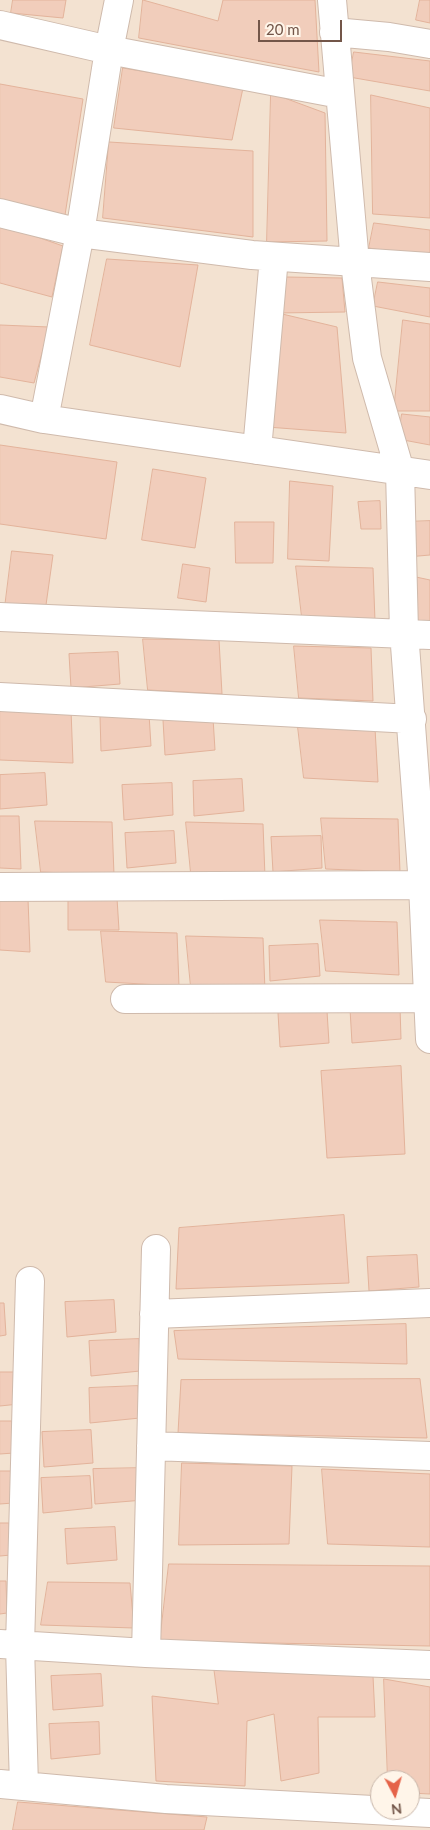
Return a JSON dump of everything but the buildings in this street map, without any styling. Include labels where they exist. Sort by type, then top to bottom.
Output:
[{"type":"street","points":[[44,419],[80,232],[109,50],[119,0]]},
{"type":"street","points":[[332,0],[355,263],[367,358],[400,471],[417,633],[412,719],[427,885],[427,998],[430,1039]]},
{"type":"street","points":[[0,25],[109,50],[340,94]]},
{"type":"street","points":[[334,32],[389,36],[430,44]]},
{"type":"street","points":[[0,213],[80,232],[274,257],[430,267]]},
{"type":"street","points":[[257,450],[274,257]]},
{"type":"street","points":[[0,409],[44,419],[430,474]]},
{"type":"street","points":[[0,617],[417,633]]},
{"type":"street","points":[[0,697],[412,719]]},
{"type":"street","points":[[0,887],[427,885]]},
{"type":"street","points":[[125,999],[427,998]]},
{"type":"street","points":[[146,1653],[156,1249]]},
{"type":"street","points":[[30,1281],[10,1645],[12,1785],[166,1799],[430,1813]]},
{"type":"street","points":[[154,1314],[430,1303]]},
{"type":"street","points":[[151,1446],[430,1456]]},
{"type":"street","points":[[10,1645],[430,1666]]},
{"type":"shaded area","points":[[0,0],[430,0],[430,1830],[0,1830]]}]
